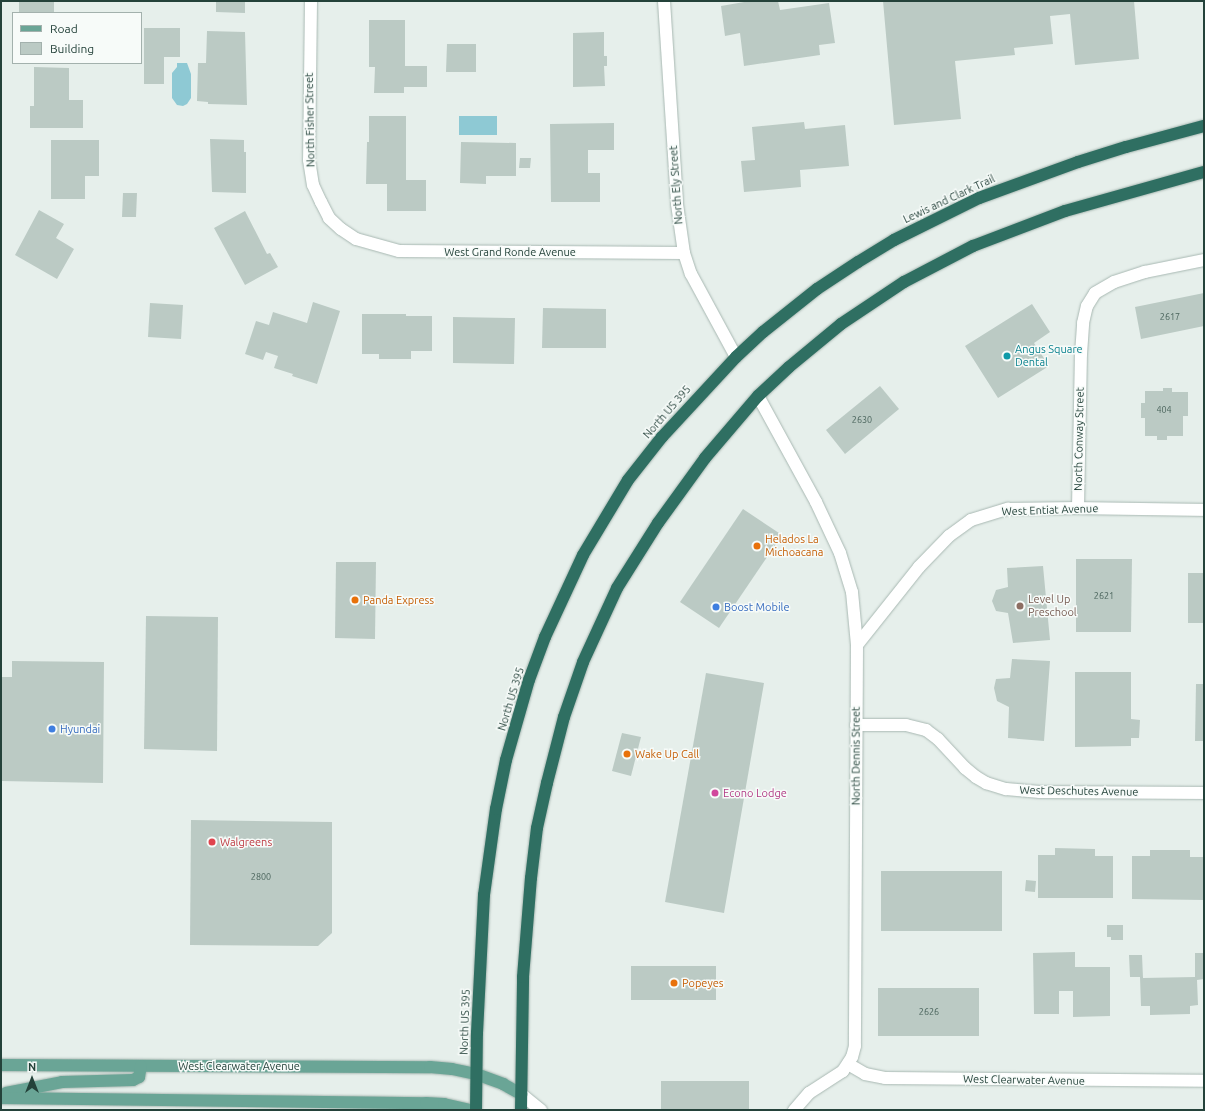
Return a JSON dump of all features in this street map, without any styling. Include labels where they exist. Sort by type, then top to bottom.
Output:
[{"type":"highway","name":"Lewis and Clark Trail","points":[[736,357],[763,332],[817,289],[894,240],[934,219],[979,198],[1041,174],[1126,147],[1204,126]]},
{"type":"highway","points":[[521,1110],[523,976],[531,878],[537,828],[546,783],[564,717],[582,662],[599,624],[638,553],[705,458],[758,396],[790,367],[854,316],[904,282],[973,246],[1065,211],[1204,172]]},
{"type":"highway","name":"North US 395","points":[[476,1110],[476,1074],[484,895],[489,853],[506,760],[529,680],[548,631],[583,555],[628,480],[666,432],[736,357]]},
{"type":"main road","name":"West Clearwater Avenue","points":[[1,1065],[430,1067],[452,1069],[476,1074],[503,1084],[521,1094]]},
{"type":"main road","points":[[1,1094],[62,1082],[133,1080],[139,1077],[141,1066]]},
{"type":"main road","points":[[1,1098],[426,1103],[444,1104],[469,1110]]},
{"type":"street","name":"North Fisher Street","points":[[310,1],[308,160],[313,185],[321,202],[329,218],[341,229]]},
{"type":"street","name":"North Ely Street","points":[[664,1],[677,204],[684,253],[691,274],[736,357]]},
{"type":"street","name":"West Grand Ronde Avenue","points":[[341,229],[356,239],[399,251],[684,253]]},
{"type":"street","name":"North Conway Street","points":[[1078,508],[1082,331],[1084,314],[1091,299],[1100,288],[1128,276],[1204,260]]},
{"type":"street","name":"North Dennis Street","points":[[758,396],[816,502],[840,553],[852,592],[857,645],[855,1044],[848,1064],[838,1076],[802,1099],[794,1110]]},
{"type":"street","name":"West Entiat Avenue","points":[[857,645],[919,568],[949,536],[971,520],[1008,509],[1078,508],[1204,510]]},
{"type":"street","name":"West Deschutes Avenue","points":[[856,725],[906,725],[926,730],[938,739],[965,768],[976,777],[986,783],[1006,789],[1040,792],[1204,793]]},
{"type":"street","name":"West Clearwater Avenue","points":[[848,1064],[865,1074],[885,1078],[1204,1081]]},
{"type":"street","points":[[521,1094],[541,1110]]},
{"type":"water","points":[[177,63],[187,63],[191,74],[191,98],[187,104],[183,106],[177,105],[172,98],[172,73],[177,67]]},
{"type":"water","points":[[459,116],[497,116],[497,135],[459,135]]},
{"type":"building","points":[[19,1],[54,1],[54,12],[19,12]]},
{"type":"building","points":[[216,1],[245,1],[245,13],[216,12]]},
{"type":"building","points":[[750,1],[778,1],[780,10],[829,3],[835,43],[819,45],[820,55],[744,66],[740,33],[725,36],[721,6]]},
{"type":"building","points":[[883,1],[1134,1],[1139,59],[1075,65],[1070,14],[1050,16],[1053,44],[1014,48],[1015,55],[955,61],[961,119],[894,125]]},
{"type":"building","points":[[369,20],[405,20],[405,66],[427,66],[427,87],[404,87],[404,93],[374,93],[375,67],[369,67]]},
{"type":"building","points":[[144,28],[180,28],[180,57],[164,57],[164,84],[144,84]]},
{"type":"building","points":[[207,31],[245,32],[247,105],[208,104],[208,102],[197,101],[198,63],[206,63]]},
{"type":"building","points":[[604,32],[604,56],[607,56],[607,66],[604,66],[605,86],[573,87],[573,33]]},
{"type":"building","points":[[447,44],[476,44],[476,72],[446,72]]},
{"type":"building","points":[[34,67],[69,68],[69,100],[83,100],[83,128],[30,128],[30,106],[34,106]]},
{"type":"building","points":[[369,116],[406,116],[406,180],[426,180],[426,211],[387,211],[387,184],[366,184]]},
{"type":"building","points":[[804,122],[805,129],[845,125],[849,166],[800,170],[801,187],[744,192],[741,161],[755,160],[752,127]]},
{"type":"building","points":[[614,123],[614,150],[588,150],[588,173],[600,173],[600,202],[551,202],[550,124]]},
{"type":"building","points":[[210,139],[244,140],[244,152],[246,152],[246,193],[212,192]]},
{"type":"building","points":[[51,140],[99,140],[99,176],[85,176],[85,199],[51,199]]},
{"type":"building","points":[[461,142],[516,143],[516,176],[486,176],[486,184],[460,183]]},
{"type":"building","points":[[520,158],[531,158],[530,168],[519,168]]},
{"type":"building","points":[[123,193],[137,193],[136,217],[122,217]]},
{"type":"building","points":[[39,210],[64,224],[56,238],[74,249],[57,279],[15,255]]},
{"type":"building","points":[[245,211],[267,254],[270,253],[278,267],[245,285],[214,228]]},
{"type":"building","points":[[1204,293],[1204,326],[1141,339],[1135,307]]},
{"type":"building","points":[[313,302],[340,311],[317,384],[292,376],[293,374],[274,368],[278,356],[266,352],[263,360],[245,354],[256,321],[269,325],[273,312],[307,323]]},
{"type":"building","points":[[150,303],[183,305],[181,339],[148,337]]},
{"type":"building","name":"Angus Square Dental","points":[[1032,304],[1050,332],[1034,343],[1049,366],[998,398],[965,346]]},
{"type":"building","points":[[543,308],[606,309],[606,348],[542,348]]},
{"type":"building","points":[[362,314],[406,314],[406,316],[432,316],[432,351],[411,351],[411,359],[379,359],[379,354],[362,354]]},
{"type":"building","points":[[453,317],[515,318],[514,364],[453,363]]},
{"type":"building","points":[[880,386],[899,409],[845,454],[826,430]]},
{"type":"building","points":[[1163,388],[1172,388],[1172,392],[1188,392],[1188,416],[1183,416],[1183,436],[1167,436],[1167,440],[1157,440],[1157,436],[1145,436],[1145,418],[1141,418],[1141,403],[1145,403],[1145,391],[1163,391]]},
{"type":"building","points":[[743,509],[782,535],[719,628],[680,602]]},
{"type":"building","points":[[1076,559],[1132,559],[1131,632],[1076,632]]},
{"type":"building","name":"Panda Express","points":[[336,562],[376,562],[375,639],[335,638]]},
{"type":"building","name":"Level Up Preschool","points":[[1043,566],[1050,640],[1013,643],[1008,613],[996,611],[992,601],[996,590],[1008,587],[1007,568]]},
{"type":"building","points":[[1188,573],[1204,573],[1204,623],[1188,623]]},
{"type":"building","points":[[146,616],[218,617],[217,751],[144,749]]},
{"type":"building","points":[[1012,659],[1050,661],[1044,741],[1008,738],[1009,707],[997,701],[994,688],[996,679],[1010,678]]},
{"type":"building","name":"Hyundai","points":[[12,661],[104,662],[103,783],[1,781],[1,677],[12,677]]},
{"type":"building","points":[[1075,672],[1131,672],[1131,719],[1140,720],[1139,738],[1131,738],[1131,746],[1075,747]]},
{"type":"building","name":"Econo Lodge","points":[[706,673],[764,683],[724,913],[665,902]]},
{"type":"building","points":[[1196,684],[1204,684],[1204,741],[1195,741]]},
{"type":"building","name":"Wake Up Call","points":[[622,733],[641,737],[631,776],[612,771]]},
{"type":"building","name":"Walgreens","points":[[191,820],[332,822],[332,933],[318,946],[190,945]]},
{"type":"building","points":[[1055,848],[1095,849],[1095,856],[1113,856],[1113,898],[1038,898],[1038,855],[1055,855]]},
{"type":"building","points":[[1150,850],[1190,850],[1190,857],[1204,857],[1204,900],[1132,899],[1132,856],[1150,856]]},
{"type":"building","points":[[881,871],[1002,871],[1002,931],[881,931]]},
{"type":"building","points":[[1026,880],[1036,881],[1035,892],[1025,891]]},
{"type":"building","points":[[1107,925],[1123,925],[1123,940],[1111,940],[1111,937],[1107,937]]},
{"type":"building","points":[[1075,952],[1075,967],[1110,967],[1110,1016],[1073,1017],[1073,991],[1059,991],[1059,1014],[1034,1014],[1033,953]]},
{"type":"building","points":[[1195,953],[1204,953],[1204,979],[1197,980],[1198,1005],[1190,1006],[1190,1014],[1150,1015],[1150,1006],[1141,1006],[1140,977],[1130,977],[1129,955],[1142,955],[1143,978],[1195,977]]},
{"type":"building","name":"Popeyes","points":[[631,966],[716,966],[716,1000],[631,1000]]},
{"type":"building","points":[[878,988],[979,988],[979,1036],[878,1036]]},
{"type":"building","points":[[661,1081],[749,1081],[749,1110],[661,1110]]},
{"type":"place","name":"Angus Square Dental","points":[[1007,356]]},
{"type":"place","name":"Helados La Michoacana","points":[[757,546]]},
{"type":"place","name":"Panda Express","points":[[355,600]]},
{"type":"place","name":"Level Up Preschool","points":[[1020,606]]},
{"type":"place","name":"Boost Mobile","points":[[716,607]]},
{"type":"place","name":"Hyundai","points":[[52,729]]},
{"type":"place","name":"Wake Up Call","points":[[627,754]]},
{"type":"place","name":"Econo Lodge","points":[[715,793]]},
{"type":"place","name":"Walgreens","points":[[212,842]]},
{"type":"place","name":"Popeyes","points":[[674,983]]}]
